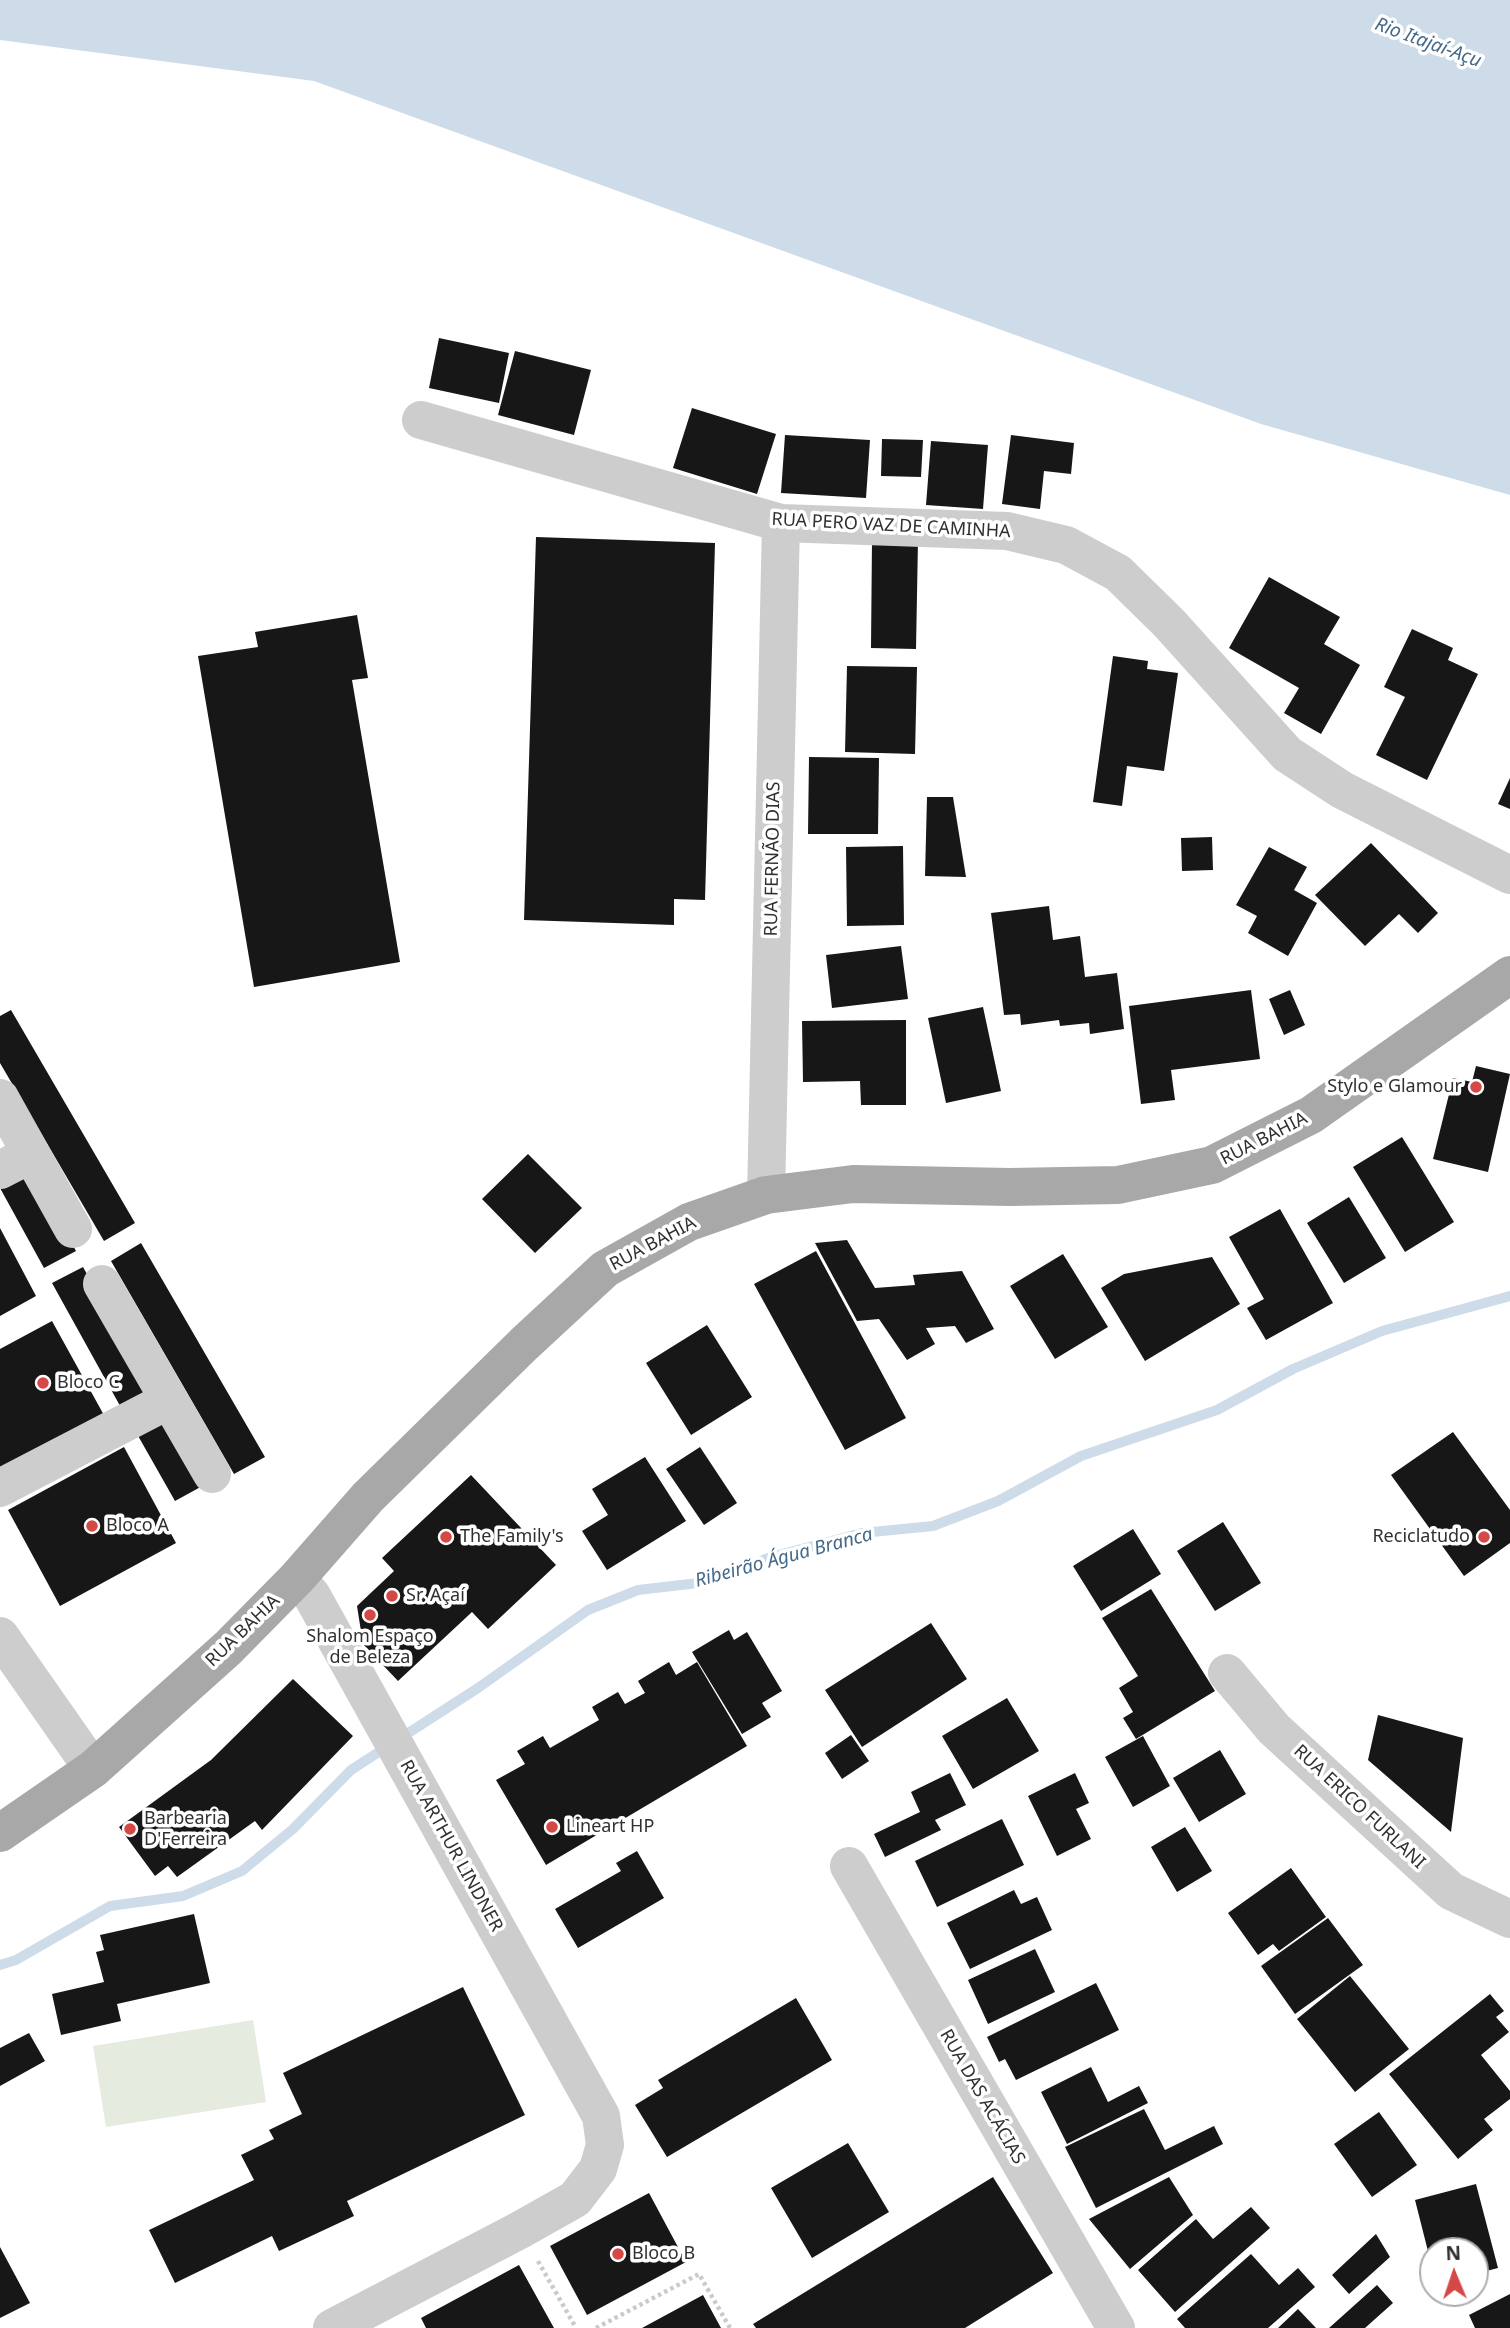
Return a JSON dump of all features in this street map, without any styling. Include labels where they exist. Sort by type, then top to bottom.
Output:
[{"type":"main road","name":"RUA BAHIA","points":[[0,1833],[93,1769],[228,1648],[297,1578],[368,1497],[605,1269],[689,1222],[766,1195],[853,1184],[1010,1187],[1118,1185],[1212,1165],[1311,1115],[1510,975]]},
{"type":"street","name":"RUA PERO VAZ DE CAMINHA","points":[[421,420],[781,523],[1007,531],[1066,545],[1118,573],[1169,623],[1287,754],[1342,790],[1510,875]]},
{"type":"street","name":"RUA FERNÃO DIAS","points":[[766,1195],[781,523]]},
{"type":"street","points":[[0,1098],[16,1162],[74,1229]]},
{"type":"street","points":[[102,1284],[212,1474]]},
{"type":"street","points":[[0,1488],[169,1400]]},
{"type":"street","name":"RUA ARTHUR LINDNER","points":[[297,1578],[312,1596],[601,2116],[605,2145],[598,2169],[575,2199],[520,2230]]},
{"type":"street","points":[[0,1636],[93,1769]]},
{"type":"street","name":"RUA ERICO FURLANI","points":[[1227,1672],[1274,1729],[1451,1891],[1510,1919]]},
{"type":"street","name":"RUA DAS ACÁCIAS","points":[[849,1866],[1116,2328]]},
{"type":"street","points":[[332,2328],[520,2230]]},
{"type":"path","points":[[520,2230],[576,2328]]},
{"type":"path","points":[[596,2328],[699,2274],[730,2328]]},
{"type":"shaded area","points":[[253,2020],[266,2102],[106,2127],[93,2046]]},
{"type":"water","name":"Rio Itajaí-Açu","points":[[0,0],[1510,0],[1510,495],[1261,424],[314,81],[0,40]]},
{"type":"building","points":[[439,338],[509,353],[499,403],[429,388]]},
{"type":"building","points":[[515,351],[591,370],[574,435],[498,415]]},
{"type":"building","points":[[692,408],[776,434],[757,494],[673,468]]},
{"type":"building","points":[[785,435],[870,440],[866,498],[781,493]]},
{"type":"building","points":[[1011,435],[1074,443],[1071,474],[1044,471],[1040,509],[1002,504]]},
{"type":"building","points":[[882,439],[923,440],[921,477],[881,476]]},
{"type":"building","points":[[931,441],[988,445],[983,509],[926,505]]},
{"type":"building","points":[[536,537],[715,543],[705,900],[674,899],[674,925],[524,920]]},
{"type":"building","points":[[872,540],[918,540],[916,649],[871,648]]},
{"type":"building","points":[[1269,577],[1340,617],[1324,644],[1360,665],[1321,734],[1284,713],[1299,688],[1229,648]]},
{"type":"building","points":[[357,615],[368,678],[352,680],[400,962],[254,987],[198,656],[258,647],[255,632]]},
{"type":"building","points":[[1412,629],[1453,648],[1448,660],[1478,674],[1427,780],[1376,755],[1405,697],[1384,687]]},
{"type":"building","points":[[1113,656],[1148,661],[1147,669],[1178,673],[1164,771],[1127,766],[1122,806],[1093,802]]},
{"type":"building","points":[[847,666],[917,667],[915,754],[845,752]]},
{"type":"building","points":[[809,757],[879,758],[878,834],[808,834]]},
{"type":"building","points":[[1510,778],[1510,809],[1498,804]]},
{"type":"building","points":[[927,797],[953,797],[966,877],[925,876]]},
{"type":"building","points":[[1212,837],[1213,870],[1182,871],[1181,838]]},
{"type":"building","points":[[1371,843],[1438,913],[1418,933],[1399,914],[1365,946],[1315,895]]},
{"type":"building","points":[[903,846],[904,925],[847,926],[846,847]]},
{"type":"building","points":[[1269,847],[1307,867],[1294,890],[1317,903],[1288,956],[1248,933],[1257,916],[1236,905]]},
{"type":"building","points":[[1049,906],[1053,940],[1080,936],[1085,977],[1117,973],[1124,1029],[1090,1034],[1089,1023],[1060,1026],[1059,1020],[1021,1025],[1020,1014],[1004,1015],[991,913]]},
{"type":"building","points":[[901,946],[908,999],[832,1008],[826,955]]},
{"type":"building","points":[[1251,990],[1260,1059],[1171,1070],[1175,1100],[1141,1104],[1129,1006]]},
{"type":"building","points":[[1290,990],[1305,1025],[1284,1035],[1269,999]]},
{"type":"building","points":[[983,1007],[1001,1091],[946,1103],[928,1018]]},
{"type":"building","points":[[11,1010],[135,1223],[104,1241],[0,1063],[0,1016]]},
{"type":"building","points":[[906,1020],[906,1105],[861,1105],[860,1081],[803,1082],[802,1021]]},
{"type":"building","points":[[1476,1066],[1510,1074],[1488,1172],[1433,1159],[1453,1078],[1472,1082]]},
{"type":"building","points":[[1402,1137],[1454,1222],[1405,1252],[1353,1167]]},
{"type":"building","points":[[528,1154],[582,1208],[535,1253],[482,1199]]},
{"type":"building","points":[[30,1167],[76,1251],[44,1268],[0,1188]]},
{"type":"building","points":[[1349,1197],[1386,1258],[1344,1283],[1307,1223]]},
{"type":"building","points":[[1280,1209],[1333,1303],[1266,1340],[1247,1308],[1264,1299],[1229,1237]]},
{"type":"building","points":[[0,1228],[36,1296],[0,1316]]},
{"type":"building","points":[[847,1240],[875,1288],[915,1285],[913,1275],[962,1271],[994,1329],[966,1343],[955,1326],[926,1328],[935,1344],[907,1360],[879,1319],[857,1321],[815,1243]]},
{"type":"building","points":[[141,1243],[265,1457],[234,1474],[111,1261]]},
{"type":"building","points":[[816,1251],[906,1418],[845,1450],[754,1284]]},
{"type":"building","points":[[1063,1254],[1108,1327],[1055,1359],[1010,1286]]},
{"type":"building","points":[[1212,1257],[1240,1304],[1145,1361],[1101,1288],[1124,1274]]},
{"type":"building","points":[[83,1267],[155,1395],[124,1413],[52,1283]]},
{"type":"building","name":"Bloco C","points":[[52,1321],[105,1417],[0,1473],[0,1349]]},
{"type":"building","points":[[707,1325],[752,1397],[691,1435],[646,1363]]},
{"type":"building","points":[[169,1417],[206,1484],[175,1501],[137,1434]]},
{"type":"building","points":[[1453,1432],[1510,1510],[1510,1543],[1464,1576],[1391,1475]]},
{"type":"building","name":"Bloco A","points":[[124,1447],[176,1543],[60,1606],[8,1510]]},
{"type":"building","points":[[700,1447],[737,1503],[704,1525],[666,1469]]},
{"type":"building","points":[[645,1457],[686,1521],[607,1570],[582,1531],[608,1515],[592,1489]]},
{"type":"building","points":[[471,1475],[556,1565],[488,1629],[472,1612],[398,1681],[363,1644],[357,1606],[394,1571],[382,1558]]},
{"type":"building","points":[[1223,1522],[1261,1583],[1215,1611],[1177,1551]]},
{"type":"building","points":[[1133,1529],[1161,1574],[1101,1611],[1073,1566]]},
{"type":"building","points":[[1151,1589],[1215,1691],[1136,1739],[1123,1718],[1133,1712],[1119,1688],[1138,1676],[1102,1618]]},
{"type":"building","points":[[931,1623],[967,1679],[862,1747],[825,1690]]},
{"type":"building","points":[[729,1630],[734,1640],[747,1632],[782,1691],[762,1703],[771,1717],[742,1734],[692,1652]]},
{"type":"building","points":[[669,1662],[676,1675],[697,1662],[747,1746],[546,1865],[496,1780],[525,1764],[517,1751],[543,1736],[550,1748],[599,1720],[592,1707],[618,1692],[625,1704],[645,1693],[638,1681]]},
{"type":"building","points":[[293,1679],[353,1736],[262,1830],[255,1821],[177,1877],[168,1866],[155,1876],[119,1827],[211,1760]]},
{"type":"building","points":[[1007,1698],[1039,1751],[973,1789],[942,1736]]},
{"type":"building","points":[[1378,1715],[1463,1738],[1451,1832],[1368,1760]]},
{"type":"building","points":[[851,1735],[869,1761],[842,1779],[825,1753]]},
{"type":"building","points":[[1143,1736],[1170,1786],[1133,1807],[1105,1757]]},
{"type":"building","points":[[1220,1750],[1246,1794],[1199,1822],[1173,1778]]},
{"type":"building","points":[[950,1773],[966,1805],[935,1820],[941,1830],[885,1857],[874,1834],[920,1812],[911,1792]]},
{"type":"building","points":[[1075,1773],[1089,1803],[1076,1809],[1091,1839],[1057,1856],[1028,1796]]},
{"type":"building","points":[[1002,1819],[1024,1865],[937,1907],[915,1861]]},
{"type":"building","points":[[1185,1827],[1212,1871],[1177,1892],[1151,1847]]},
{"type":"building","points":[[637,1851],[664,1898],[578,1948],[555,1909],[621,1871],[616,1863]]},
{"type":"building","points":[[1291,1868],[1326,1917],[1279,1951],[1273,1944],[1258,1955],[1228,1913]]},
{"type":"building","points":[[1014,1890],[1021,1904],[1037,1897],[1052,1930],[970,1969],[947,1923]]},
{"type":"building","points":[[194,1914],[210,1983],[117,2004],[121,2021],[61,2035],[52,1994],[104,1982],[96,1952],[104,1950],[100,1935]]},
{"type":"building","points":[[1328,1918],[1363,1965],[1295,2014],[1261,1966]]},
{"type":"building","points":[[1035,1949],[1055,1992],[988,2024],[968,1980]]},
{"type":"building","points":[[1350,1976],[1409,2049],[1355,2092],[1297,2019]]},
{"type":"building","points":[[1096,1983],[1119,2030],[1016,2080],[1005,2059],[999,2062],[987,2037]]},
{"type":"building","points":[[463,1987],[525,2115],[347,2201],[354,2216],[279,2251],[272,2236],[175,2283],[149,2230],[254,2180],[241,2155],[274,2139],[269,2130],[302,2114],[283,2073]]},
{"type":"building","points":[[1490,1994],[1504,2011],[1496,2017],[1509,2032],[1481,2055],[1510,2091],[1510,2099],[1484,2119],[1493,2130],[1458,2159],[1389,2074]]},
{"type":"building","points":[[796,1998],[832,2060],[667,2157],[635,2105],[663,2088],[658,2080]]},
{"type":"building","points":[[29,2033],[45,2061],[0,2086],[0,2048]]},
{"type":"building","points":[[1091,2067],[1108,2102],[1139,2086],[1148,2103],[1067,2144],[1041,2092]]},
{"type":"building","points":[[1144,2109],[1165,2150],[1214,2126],[1223,2144],[1096,2208],[1065,2147]]},
{"type":"building","points":[[1379,2112],[1417,2165],[1372,2197],[1334,2144]]},
{"type":"building","points":[[848,2143],[889,2212],[812,2258],[771,2188]]},
{"type":"building","points":[[993,2177],[1053,2273],[965,2328],[756,2328],[753,2324]]},
{"type":"building","points":[[1169,2177],[1193,2215],[1130,2269],[1089,2219]]},
{"type":"building","points":[[1476,2184],[1498,2268],[1489,2270],[1489,2237],[1424,2237],[1415,2200]]},
{"type":"building","name":"Bloco B","points":[[649,2193],[686,2262],[587,2315],[550,2246]]},
{"type":"building","points":[[1251,2207],[1270,2228],[1175,2312],[1138,2270],[1196,2219],[1213,2239]]},
{"type":"building","points":[[1376,2234],[1390,2257],[1349,2294],[1332,2275]]},
{"type":"building","points":[[0,2247],[30,2303],[0,2318]]},
{"type":"building","points":[[1251,2254],[1279,2285],[1298,2268],[1315,2287],[1268,2328],[1185,2328],[1177,2319]]},
{"type":"building","points":[[519,2265],[554,2328],[426,2328],[421,2318]]},
{"type":"building","points":[[1377,2285],[1393,2303],[1365,2328],[1329,2328]]},
{"type":"building","points":[[1510,2294],[1510,2328],[1475,2328],[1469,2315]]},
{"type":"building","points":[[703,2295],[721,2328],[642,2328]]},
{"type":"building","points":[[1298,2309],[1316,2328],[1278,2328]]},
{"type":"waterway","name":"Ribeirão Água Branca","points":[[0,1965],[16,1960],[110,1906],[183,1896],[242,1871],[293,1829],[351,1770],[478,1688],[588,1610],[638,1590],[707,1582],[771,1557],[862,1533],[933,1526],[998,1501],[1081,1456],[1217,1410],[1293,1369],[1382,1331],[1510,1296]]},
{"type":"place","name":"Stylo e Glamour","points":[[1476,1087]]},
{"type":"place","name":"Bloco C","points":[[43,1383]]},
{"type":"place","name":"Bloco A","points":[[92,1526]]},
{"type":"place","name":"The Family's","points":[[446,1537]]},
{"type":"place","name":"Reciclatudo","points":[[1484,1537]]},
{"type":"place","name":"Sr. Açaí","points":[[392,1596]]},
{"type":"place","name":"Shalom Espaço de Beleza","points":[[370,1615]]},
{"type":"place","name":"Lineart HP","points":[[552,1827]]},
{"type":"place","name":"Barbearia D'Ferreira","points":[[130,1829]]},
{"type":"place","name":"Bloco B","points":[[618,2254]]}]
